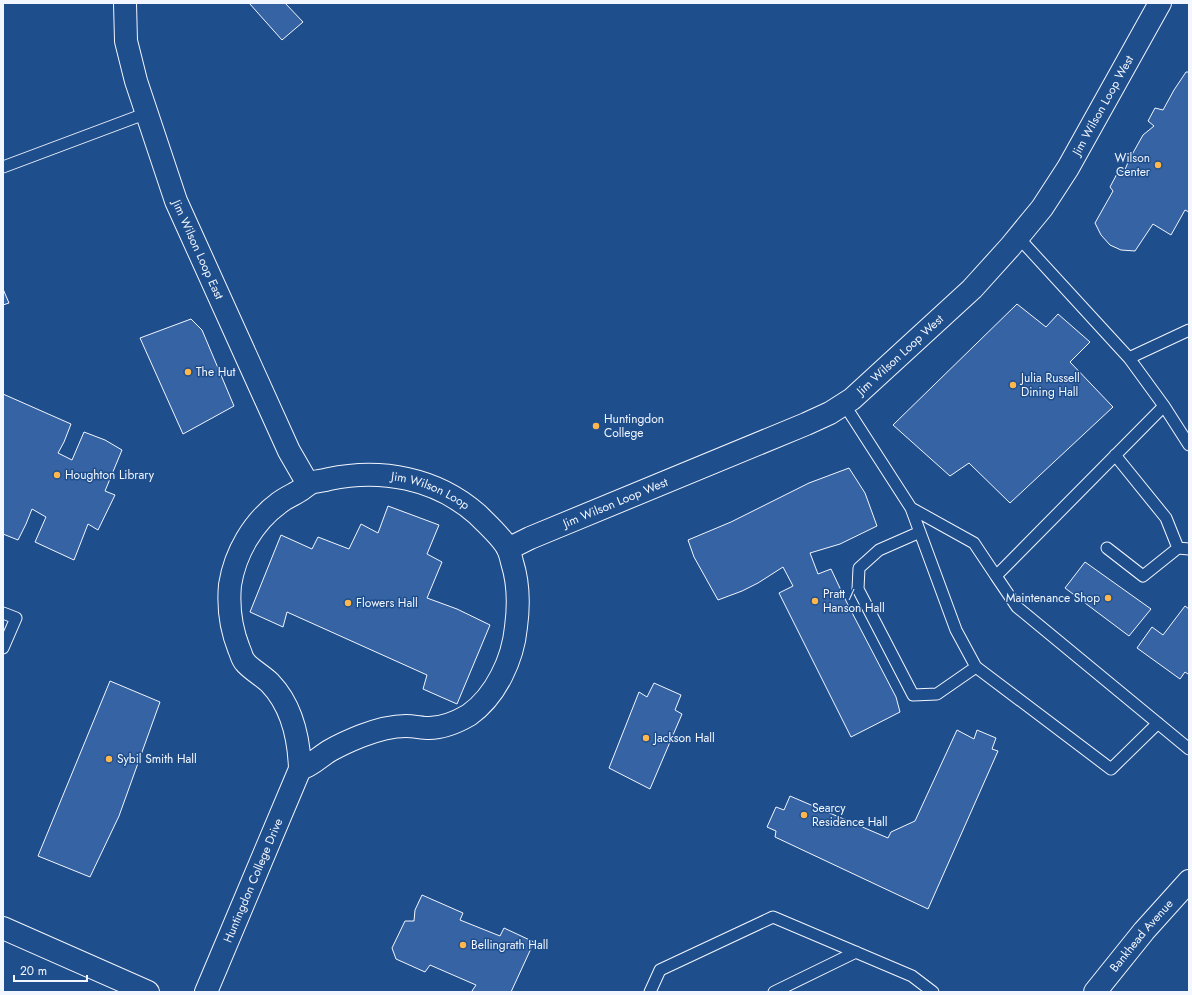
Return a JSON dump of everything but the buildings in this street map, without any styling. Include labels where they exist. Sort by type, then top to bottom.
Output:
[{"type":"street","name":"Jim Wilson Loop East","points":[[125,3],[126,41],[136,81],[176,201],[289,451],[308,484]]},
{"type":"street","name":"Jim Wilson Loop West","points":[[508,549],[530,538],[806,424],[830,413],[852,399],[972,289],[1042,208],[1068,168],[1160,3]]},
{"type":"street","name":"Jim Wilson Loop","points":[[366,474],[393,476],[420,481],[444,492],[468,506],[488,524],[508,549],[516,576],[519,605],[515,638],[505,669],[489,696],[469,714],[451,724],[432,728],[404,726],[360,736],[331,750],[307,768],[300,769],[296,733],[290,715],[271,684],[244,662],[234,636],[230,611],[230,585],[237,560],[247,538],[263,518],[280,502],[303,489],[308,484],[341,477],[366,474]]},
{"type":"street","name":"Huntingdon College Drive","points":[[206,992],[300,769]]},
{"type":"street","name":"Bankhead Avenue","points":[[1095,992],[1144,931],[1189,881]]},
{"type":"street","points":[[3,928],[148,992]]},
{"type":"lane","points":[[3,167],[147,113]]},
{"type":"lane","points":[[1018,237],[1129,358],[1164,406],[1189,445]]},
{"type":"lane","points":[[1129,358],[1189,330]]},
{"type":"lane","points":[[844,404],[911,508],[956,630],[976,666],[1111,769],[1158,723]]},
{"type":"lane","points":[[996,576],[1164,406]]},
{"type":"lane","points":[[1116,455],[1166,518],[1178,548]]},
{"type":"lane","points":[[911,508],[974,543],[1017,607],[1189,749]]},
{"type":"lane","points":[[920,532],[879,550],[859,568],[858,589],[913,695],[937,694],[976,666]]},
{"type":"lane","points":[[1107,548],[1143,576],[1178,548],[1189,549]]},
{"type":"lane","points":[[3,613],[16,618],[3,648]]},
{"type":"lane","points":[[650,992],[660,970],[773,917],[912,976],[932,992]]},
{"type":"lane","points":[[774,992],[856,952]]},
{"type":"place","name":"Wilson Center","points":[[1158,165]]},
{"type":"place","name":"The Hut","points":[[188,372]]},
{"type":"place","name":"Julia Russell Dining Hall","points":[[1013,385]]},
{"type":"place","name":"Huntingdon College","points":[[596,426]]},
{"type":"place","name":"Houghton Library","points":[[57,475]]},
{"type":"place","name":"Maintenance Shop","points":[[1108,598]]},
{"type":"place","name":"Pratt / Hanson Hall","points":[[815,601]]},
{"type":"place","name":"Flowers Hall","points":[[348,603]]},
{"type":"place","name":"Jackson Hall","points":[[646,738]]},
{"type":"place","name":"Sybil Smith Hall","points":[[109,759]]},
{"type":"place","name":"Searcy Residence Hall","points":[[804,815]]},
{"type":"place","name":"Bellingrath Hall","points":[[463,945]]}]
